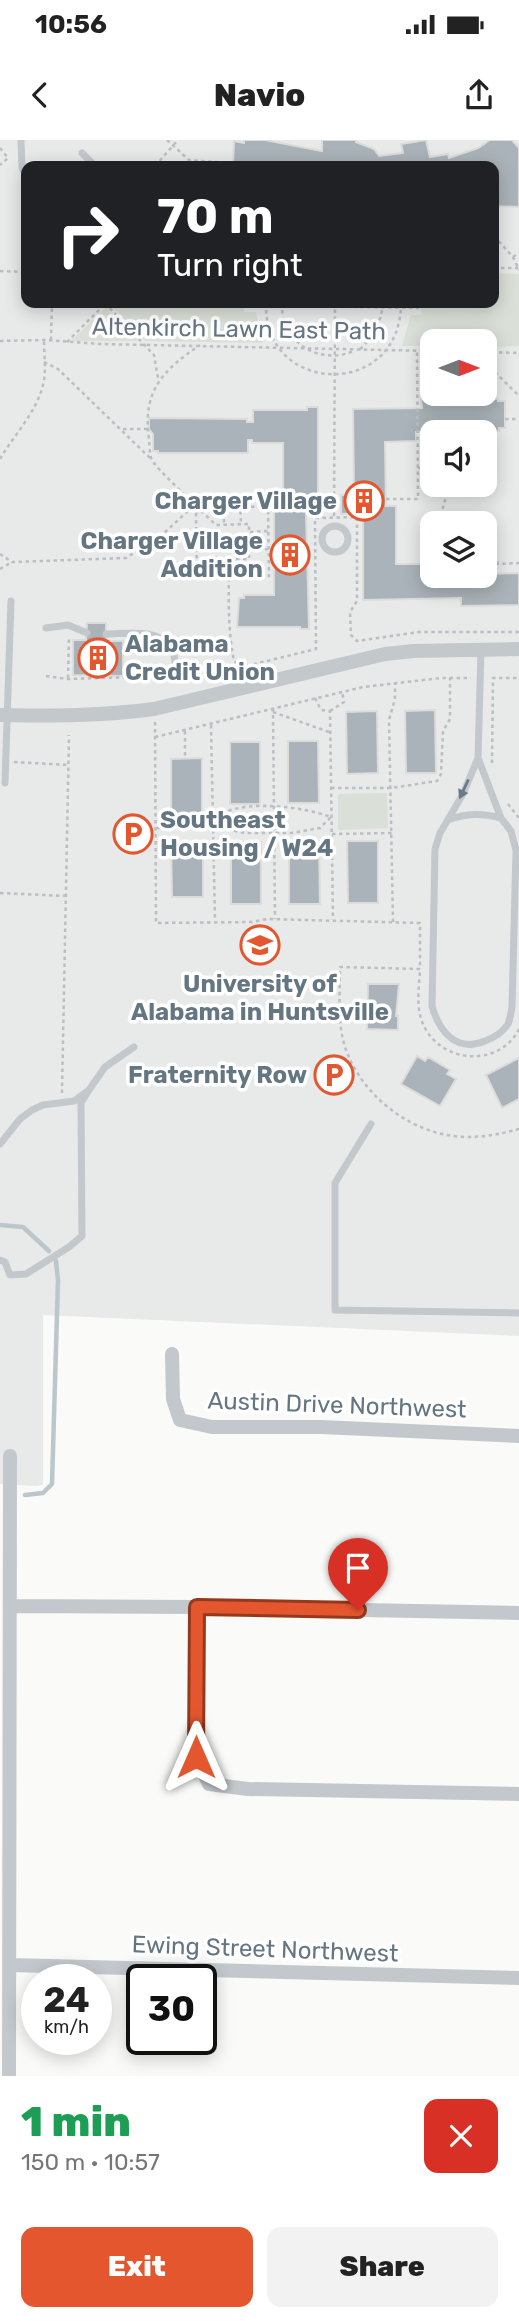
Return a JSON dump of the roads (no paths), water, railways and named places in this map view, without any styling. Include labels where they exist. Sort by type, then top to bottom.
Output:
[{"type":"street","points":[[4,715],[71,717],[154,709],[385,654],[519,649]]},
{"type":"street","name":"Austin Drive Northwest","points":[[172,1353],[173,1399],[180,1420],[212,1427],[321,1427],[519,1436]]},
{"type":"street","points":[[9,2076],[10,1965],[5,1795],[11,1606],[4,1477],[10,1456]]},
{"type":"street","points":[[11,1606],[519,1613]]},
{"type":"street","points":[[197,1607],[196,1757],[209,1784],[248,1788],[519,1794]]},
{"type":"street","name":"Ewing Street Northwest","points":[[10,1965],[519,1978]]},
{"type":"lane","points":[[22,140],[22,161]]},
{"type":"lane","points":[[82,153],[90,161]]},
{"type":"lane","points":[[5,783],[4,715],[11,601]]},
{"type":"lane","points":[[46,628],[68,625],[86,633]]},
{"type":"lane","points":[[106,634],[154,634],[167,642],[173,652],[176,675]]},
{"type":"lane","points":[[478,758],[501,818],[511,831],[516,850],[512,1007],[508,1024],[494,1037],[478,1044],[461,1044],[449,1037],[437,1024],[432,1006],[435,849],[440,832],[463,794],[478,758],[481,649]]},
{"type":"lane","points":[[448,820],[464,814],[486,814],[501,818]]},
{"type":"lane","points":[[0,1261],[5,1262],[10,1275],[26,1275],[82,1236],[81,1103],[105,1067],[134,1047]]},
{"type":"lane","points":[[0,1144],[20,1119],[32,1110],[43,1105],[74,1101],[89,1090]]},
{"type":"lane","points":[[372,1124],[335,1183],[335,1310],[519,1313]]},
{"type":"waterway","points":[[0,1225],[23,1227],[49,1251]]},
{"type":"waterway","points":[[25,1495],[43,1493],[52,1484],[58,1280],[56,1261]]},
{"type":"place","name":"Charger Village","points":[[364,501]]},
{"type":"place","name":"Charger Village Addition","points":[[290,555]]},
{"type":"place","name":"Alabama Credit Union","points":[[98,658]]},
{"type":"place","name":"Southeast Housing / W24","points":[[133,834]]},
{"type":"place","name":"University of Alabama in Huntsville","points":[[260,945]]},
{"type":"place","name":"Fraternity Row","points":[[334,1075]]}]
